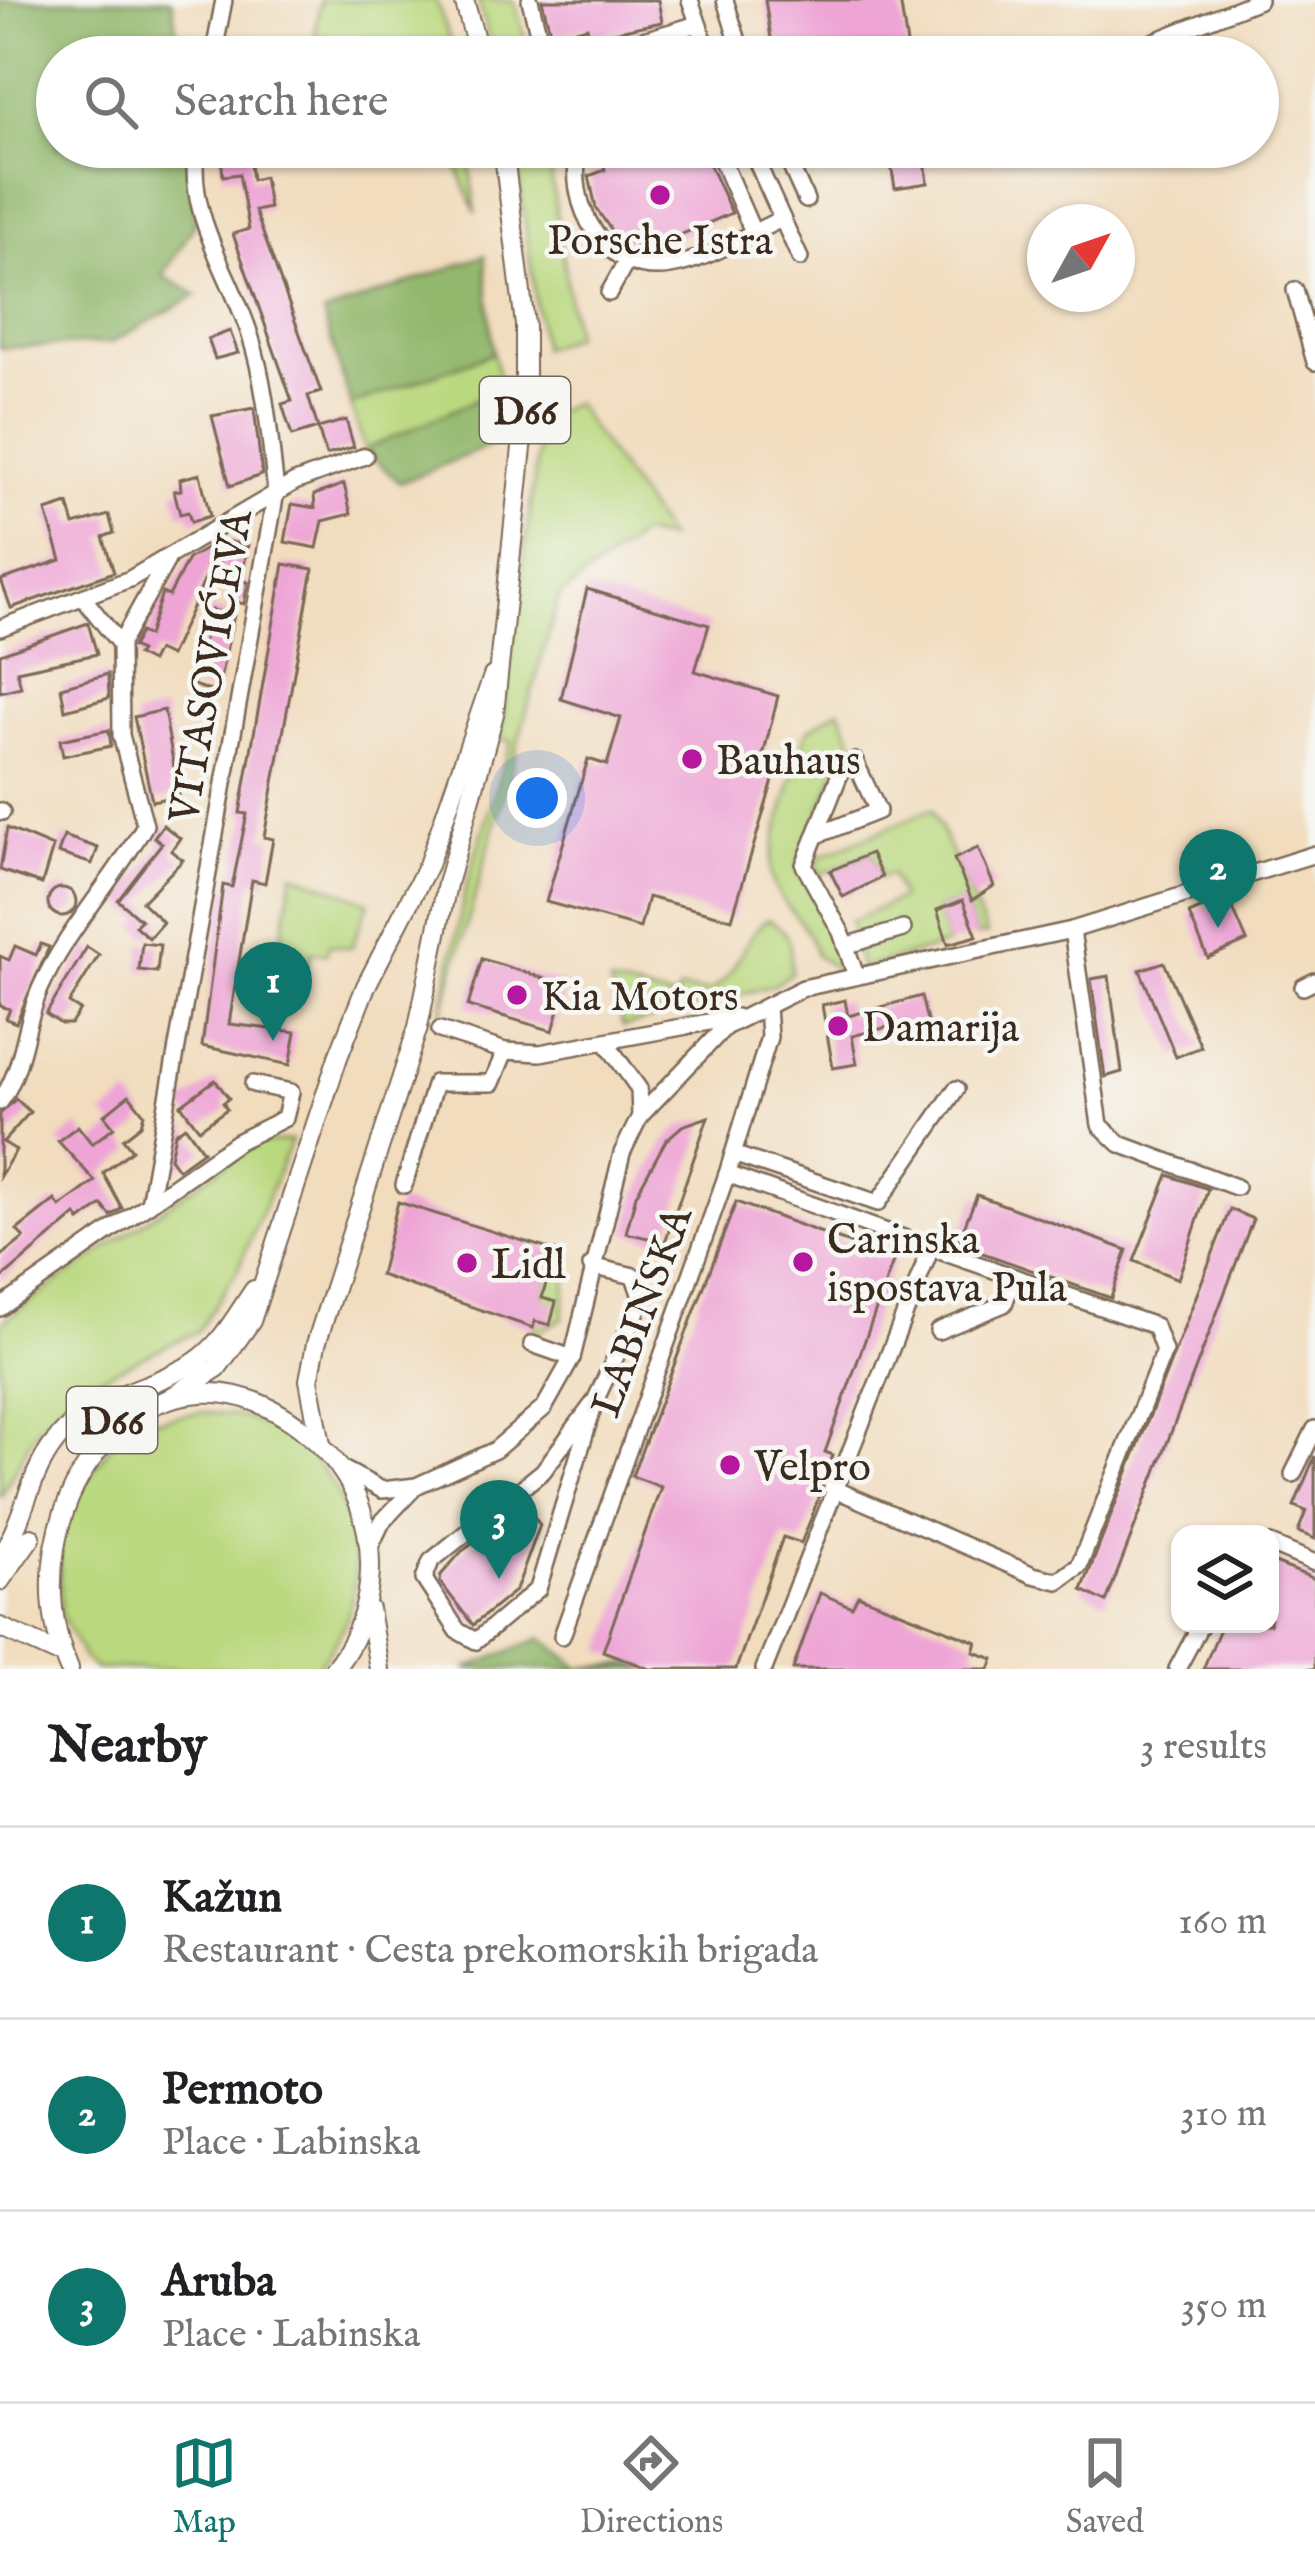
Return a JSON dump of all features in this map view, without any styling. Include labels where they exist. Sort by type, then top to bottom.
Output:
[{"type":"main road","points":[[464,0],[474,36]]},
{"type":"main road","name":"D66","points":[[321,1444],[309,1380],[316,1344],[418,1028],[447,884],[494,714],[525,419],[525,325],[506,168]]},
{"type":"main road","name":"D66","points":[[64,1662],[35,1594],[36,1528],[46,1496],[83,1443],[109,1422],[196,1384],[236,1347],[267,1280],[338,1058],[366,986],[428,865],[495,672]]},
{"type":"main road","points":[[0,1557],[28,1485],[64,1432],[116,1393],[193,1363],[217,1343],[251,1292],[267,1280]]},
{"type":"main road","name":"D66","points":[[170,1398],[202,1395],[251,1403],[296,1424],[340,1468],[360,1506],[370,1547],[368,1594],[379,1669]]},
{"type":"main road","points":[[0,1581],[36,1528]]},
{"type":"main road","name":"D66","points":[[334,1669],[359,1627],[368,1594]]},
{"type":"main road","points":[[0,1627],[37,1640],[64,1662]]},
{"type":"street","points":[[217,36],[224,0]]},
{"type":"street","points":[[530,0],[539,36]]},
{"type":"street","points":[[690,0],[702,36]]},
{"type":"street","points":[[725,0],[736,36]]},
{"type":"street","points":[[1167,36],[1256,0]]},
{"type":"street","points":[[659,36],[698,24]]},
{"type":"street","name":"VITASOVIĆEVA","points":[[149,1204],[276,492],[254,353],[206,230],[199,168]]},
{"type":"street","points":[[579,168],[578,202],[588,225],[616,256],[667,267],[782,219]]},
{"type":"street","points":[[725,168],[753,232]]},
{"type":"street","points":[[759,168],[800,258]]},
{"type":"street","points":[[792,168],[806,200]]},
{"type":"street","points":[[609,293],[628,259]]},
{"type":"street","points":[[1295,290],[1315,362]]},
{"type":"street","points":[[0,628],[85,600],[276,492],[365,456]]},
{"type":"street","points":[[0,1102],[16,1079],[38,992],[59,952],[145,825],[121,735],[116,694],[120,644],[168,557]]},
{"type":"street","points":[[85,600],[120,644]]},
{"type":"street","points":[[815,836],[878,812],[863,769],[855,761],[843,766],[815,836],[804,865],[856,976]]},
{"type":"street","name":"LABINSKA","points":[[370,1547],[382,1522],[416,1486],[481,1458],[526,1427],[563,1381],[622,1153],[640,1116],[724,1027],[803,988],[1072,930],[1315,854]]},
{"type":"street","points":[[845,946],[903,928]]},
{"type":"street","points":[[1072,930],[1100,1126],[1120,1144],[1236,1187]]},
{"type":"street","name":"LABINSKA","points":[[562,1636],[727,1174],[769,1037],[767,1006]]},
{"type":"street","points":[[440,1030],[505,1051],[539,1053],[607,1044],[706,1018],[745,1016]]},
{"type":"street","points":[[607,1044],[639,1088],[640,1116]]},
{"type":"street","points":[[404,1185],[435,1083],[492,1083],[505,1051]]},
{"type":"street","points":[[0,1308],[263,1125],[285,1118],[291,1092],[253,1084]]},
{"type":"street","points":[[733,1154],[878,1203],[956,1089]]},
{"type":"street","points":[[727,1174],[1155,1326],[1164,1351],[1079,1566],[1058,1581],[1033,1575],[832,1488]]},
{"type":"street","points":[[764,1669],[931,1248]]},
{"type":"street","points":[[591,1266],[634,1276],[642,1300],[595,1401],[538,1589],[476,1641],[458,1631],[424,1579],[431,1561],[550,1463],[595,1401]]},
{"type":"street","points":[[938,1331],[1004,1304],[1014,1276]]},
{"type":"street","points":[[532,1344],[572,1358]]},
{"type":"street","points":[[1293,1474],[1315,1429]]},
{"type":"street","points":[[340,1468],[382,1490],[416,1486]]},
{"type":"street","points":[[1279,1548],[1315,1563]]},
{"type":"street","points":[[1177,1669],[1196,1633]]},
{"type":"green space","points":[[0,0],[172,0],[177,36],[36,36],[36,168],[190,168],[196,222],[163,276],[197,295],[110,343],[0,348]]},
{"type":"green space","points":[[320,0],[436,0],[449,36],[315,36]]},
{"type":"green space","points":[[478,0],[514,0],[524,36],[488,36]]},
{"type":"green space","points":[[458,168],[471,168],[476,213]]},
{"type":"green space","points":[[518,168],[550,168],[574,336],[542,349]]},
{"type":"green space","points":[[485,255],[493,353],[351,405],[323,314]]},
{"type":"green space","points":[[493,353],[502,388],[365,450],[351,405]]},
{"type":"green space","points":[[502,388],[503,440],[400,483],[365,450]]},
{"type":"green space","points":[[574,403],[669,539],[640,535],[559,596],[440,1020],[466,886],[511,741],[500,739],[542,418]]},
{"type":"green space","points":[[839,709],[859,753],[840,760],[797,868],[835,931],[839,957],[835,968],[816,956],[806,931],[775,887],[771,866],[807,731]]},
{"type":"green space","points":[[932,809],[987,934],[977,936],[963,901],[937,910],[948,944],[861,969],[850,922],[901,898],[891,874],[882,877],[871,853],[819,875],[817,858]]},
{"type":"green space","points":[[293,873],[369,902],[351,948],[329,945],[326,954],[312,952],[304,977],[276,968]]},
{"type":"green space","points":[[768,919],[788,941],[791,973],[774,985],[623,1027],[610,984],[675,999],[679,990],[709,992],[728,975],[751,936]]},
{"type":"green space","points":[[291,1141],[238,1269],[198,1331],[81,1386],[36,1430],[0,1498],[0,1327],[8,1317],[256,1143]]},
{"type":"green space","points":[[555,1251],[569,1254],[563,1318],[542,1330],[533,1328]]},
{"type":"green space","points":[[202,1412],[243,1417],[278,1431],[304,1449],[340,1499],[355,1559],[353,1590],[337,1640],[316,1669],[96,1669],[83,1657],[61,1614],[59,1520],[113,1442],[155,1420]]},
{"type":"green space","points":[[542,1638],[580,1668],[634,1664],[650,1669],[466,1669]]},
{"type":"building","points":[[542,0],[658,0],[662,22],[599,35],[589,35],[587,27],[561,34],[550,31]]},
{"type":"building","points":[[765,0],[900,0],[906,36],[771,36]]},
{"type":"building","points":[[222,168],[251,168],[252,180],[264,177],[269,208],[255,211],[321,392],[308,396],[318,428],[292,436],[282,404],[292,401],[233,234],[249,229],[239,174],[223,176]]},
{"type":"building","name":"Porsche Istra","points":[[711,168],[732,213],[640,252],[634,243],[617,239],[596,208],[589,176],[605,170]]},
{"type":"building","points":[[892,168],[926,168],[928,183],[895,188]]},
{"type":"building","points":[[230,331],[238,353],[215,359],[208,339]]},
{"type":"building","points":[[254,408],[262,475],[230,486],[212,416]]},
{"type":"building","points":[[346,420],[354,447],[326,455],[318,428]]},
{"type":"building","points":[[200,474],[210,516],[191,522],[188,512],[180,514],[174,491],[181,490],[180,479]]},
{"type":"building","points":[[344,484],[351,514],[323,521],[317,548],[285,542],[292,504],[315,508],[314,495]]},
{"type":"building","points":[[68,504],[74,525],[109,515],[114,533],[103,537],[114,572],[11,608],[1,580],[61,560],[46,511]]},
{"type":"building","points":[[222,540],[248,546],[242,576],[221,571],[220,560],[210,568],[170,656],[157,650],[151,662],[137,655],[140,651],[132,647],[140,632],[148,636],[162,593],[169,596],[188,559]]},
{"type":"building","points":[[284,564],[313,569],[264,837],[273,839],[265,883],[252,880],[229,1024],[296,1032],[290,1065],[202,1046],[223,885],[232,887],[247,814],[240,813]]},
{"type":"building","points":[[236,579],[248,582],[244,604],[232,601]]},
{"type":"building","name":"Bauhaus","points":[[587,589],[709,625],[695,671],[778,696],[763,756],[779,760],[732,919],[648,897],[640,928],[546,902],[588,759],[607,765],[621,718],[561,699]]},
{"type":"building","points":[[211,610],[234,615],[217,693],[193,685]]},
{"type":"building","points":[[88,623],[97,654],[17,671],[21,687],[0,692],[0,654]]},
{"type":"building","points":[[108,674],[109,698],[65,710],[61,687]]},
{"type":"building","points":[[164,710],[179,796],[152,801],[134,717]]},
{"type":"building","points":[[109,730],[111,746],[63,756],[60,740]]},
{"type":"building","points":[[163,825],[180,838],[171,851],[183,860],[142,902],[163,922],[149,938],[135,926],[141,920],[118,900],[162,843],[154,837]]},
{"type":"building","points":[[7,828],[53,847],[42,884],[0,870]]},
{"type":"building","points":[[64,836],[98,848],[92,864],[58,853]]},
{"type":"building","points":[[978,848],[994,886],[972,900],[954,859]]},
{"type":"building","points":[[871,853],[882,877],[843,897],[830,871]]},
{"type":"building","points":[[62,888],[72,892],[76,902],[72,912],[62,916],[52,912],[48,902],[52,892]]},
{"type":"building","points":[[1228,897],[1247,941],[1208,958],[1189,914]]},
{"type":"building","points":[[963,900],[977,936],[948,944],[937,910]]},
{"type":"building","points":[[142,943],[160,945],[157,972],[139,970]]},
{"type":"building","points":[[41,944],[49,947],[16,1023],[6,1019],[10,1009],[0,1006],[0,956],[9,960],[15,946],[36,955]]},
{"type":"building","points":[[87,947],[99,955],[69,1003],[80,1010],[71,1024],[61,1024],[46,1014]]},
{"type":"building","name":"Kia Motors","points":[[482,959],[566,985],[553,1031],[468,1006]]},
{"type":"building","points":[[1164,962],[1201,1047],[1176,1057],[1140,970]]},
{"type":"building","points":[[1109,976],[1122,1072],[1105,1077],[1091,979]]},
{"type":"building","points":[[921,996],[928,1025],[908,1030],[907,1022],[852,1036],[857,1064],[833,1068],[822,1005],[845,1000],[848,1016]]},
{"type":"building","points":[[215,1080],[229,1098],[223,1103],[227,1109],[199,1129],[181,1105]]},
{"type":"building","points":[[129,1095],[144,1114],[141,1125],[123,1139],[132,1150],[103,1173],[122,1208],[111,1216],[102,1205],[80,1221],[76,1215],[0,1280],[0,1257],[24,1238],[17,1230],[55,1200],[60,1207],[95,1181],[58,1141],[78,1126],[92,1144],[114,1127],[104,1115]]},
{"type":"building","points":[[16,1099],[30,1112],[3,1142],[16,1150],[0,1176],[0,1114]]},
{"type":"building","points":[[708,1117],[665,1242],[626,1233],[636,1195],[666,1140],[682,1126]]},
{"type":"building","points":[[185,1126],[203,1151],[178,1169],[170,1158],[175,1133]]},
{"type":"building","points":[[1168,1175],[1208,1189],[1178,1279],[1134,1261]]},
{"type":"building","points":[[977,1195],[1127,1250],[1111,1298],[957,1244]]},
{"type":"building","name":"Lidl","points":[[398,1202],[555,1251],[542,1298],[556,1302],[550,1325],[535,1321],[533,1328],[380,1275]]},
{"type":"building","name":"Velpro","points":[[736,1202],[894,1259],[825,1452],[833,1455],[812,1516],[801,1543],[783,1537],[736,1669],[650,1669],[603,1651],[661,1487],[632,1476]]},
{"type":"building","points":[[1230,1209],[1253,1219],[1106,1602],[1082,1590]]},
{"type":"building","points":[[1315,1456],[1315,1539],[1298,1532],[1306,1511],[1294,1506]]},
{"type":"building","points":[[525,1505],[540,1525],[516,1590],[473,1625],[440,1582],[441,1575],[461,1552]]},
{"type":"building","points":[[1279,1565],[1315,1579],[1315,1669],[1203,1669],[1218,1633],[1279,1633]]},
{"type":"building","points":[[820,1593],[852,1607],[858,1595],[977,1642],[974,1652],[994,1659],[990,1669],[793,1669]]},
{"type":"place","name":"Porsche Istra","points":[[660,195]]},
{"type":"place","name":"Bauhaus","points":[[692,759]]},
{"type":"place","name":"Permoto","points":[[1218,928]]},
{"type":"place","name":"Kia Motors","points":[[517,995]]},
{"type":"place","name":"Damarija","points":[[838,1026]]},
{"type":"place","name":"Kažun","points":[[273,1041]]},
{"type":"place","name":"Carinska ispostava Pula","points":[[803,1262]]},
{"type":"place","name":"Lidl","points":[[467,1263]]},
{"type":"place","name":"Velpro","points":[[730,1465]]},
{"type":"place","name":"Aruba","points":[[499,1579]]}]
